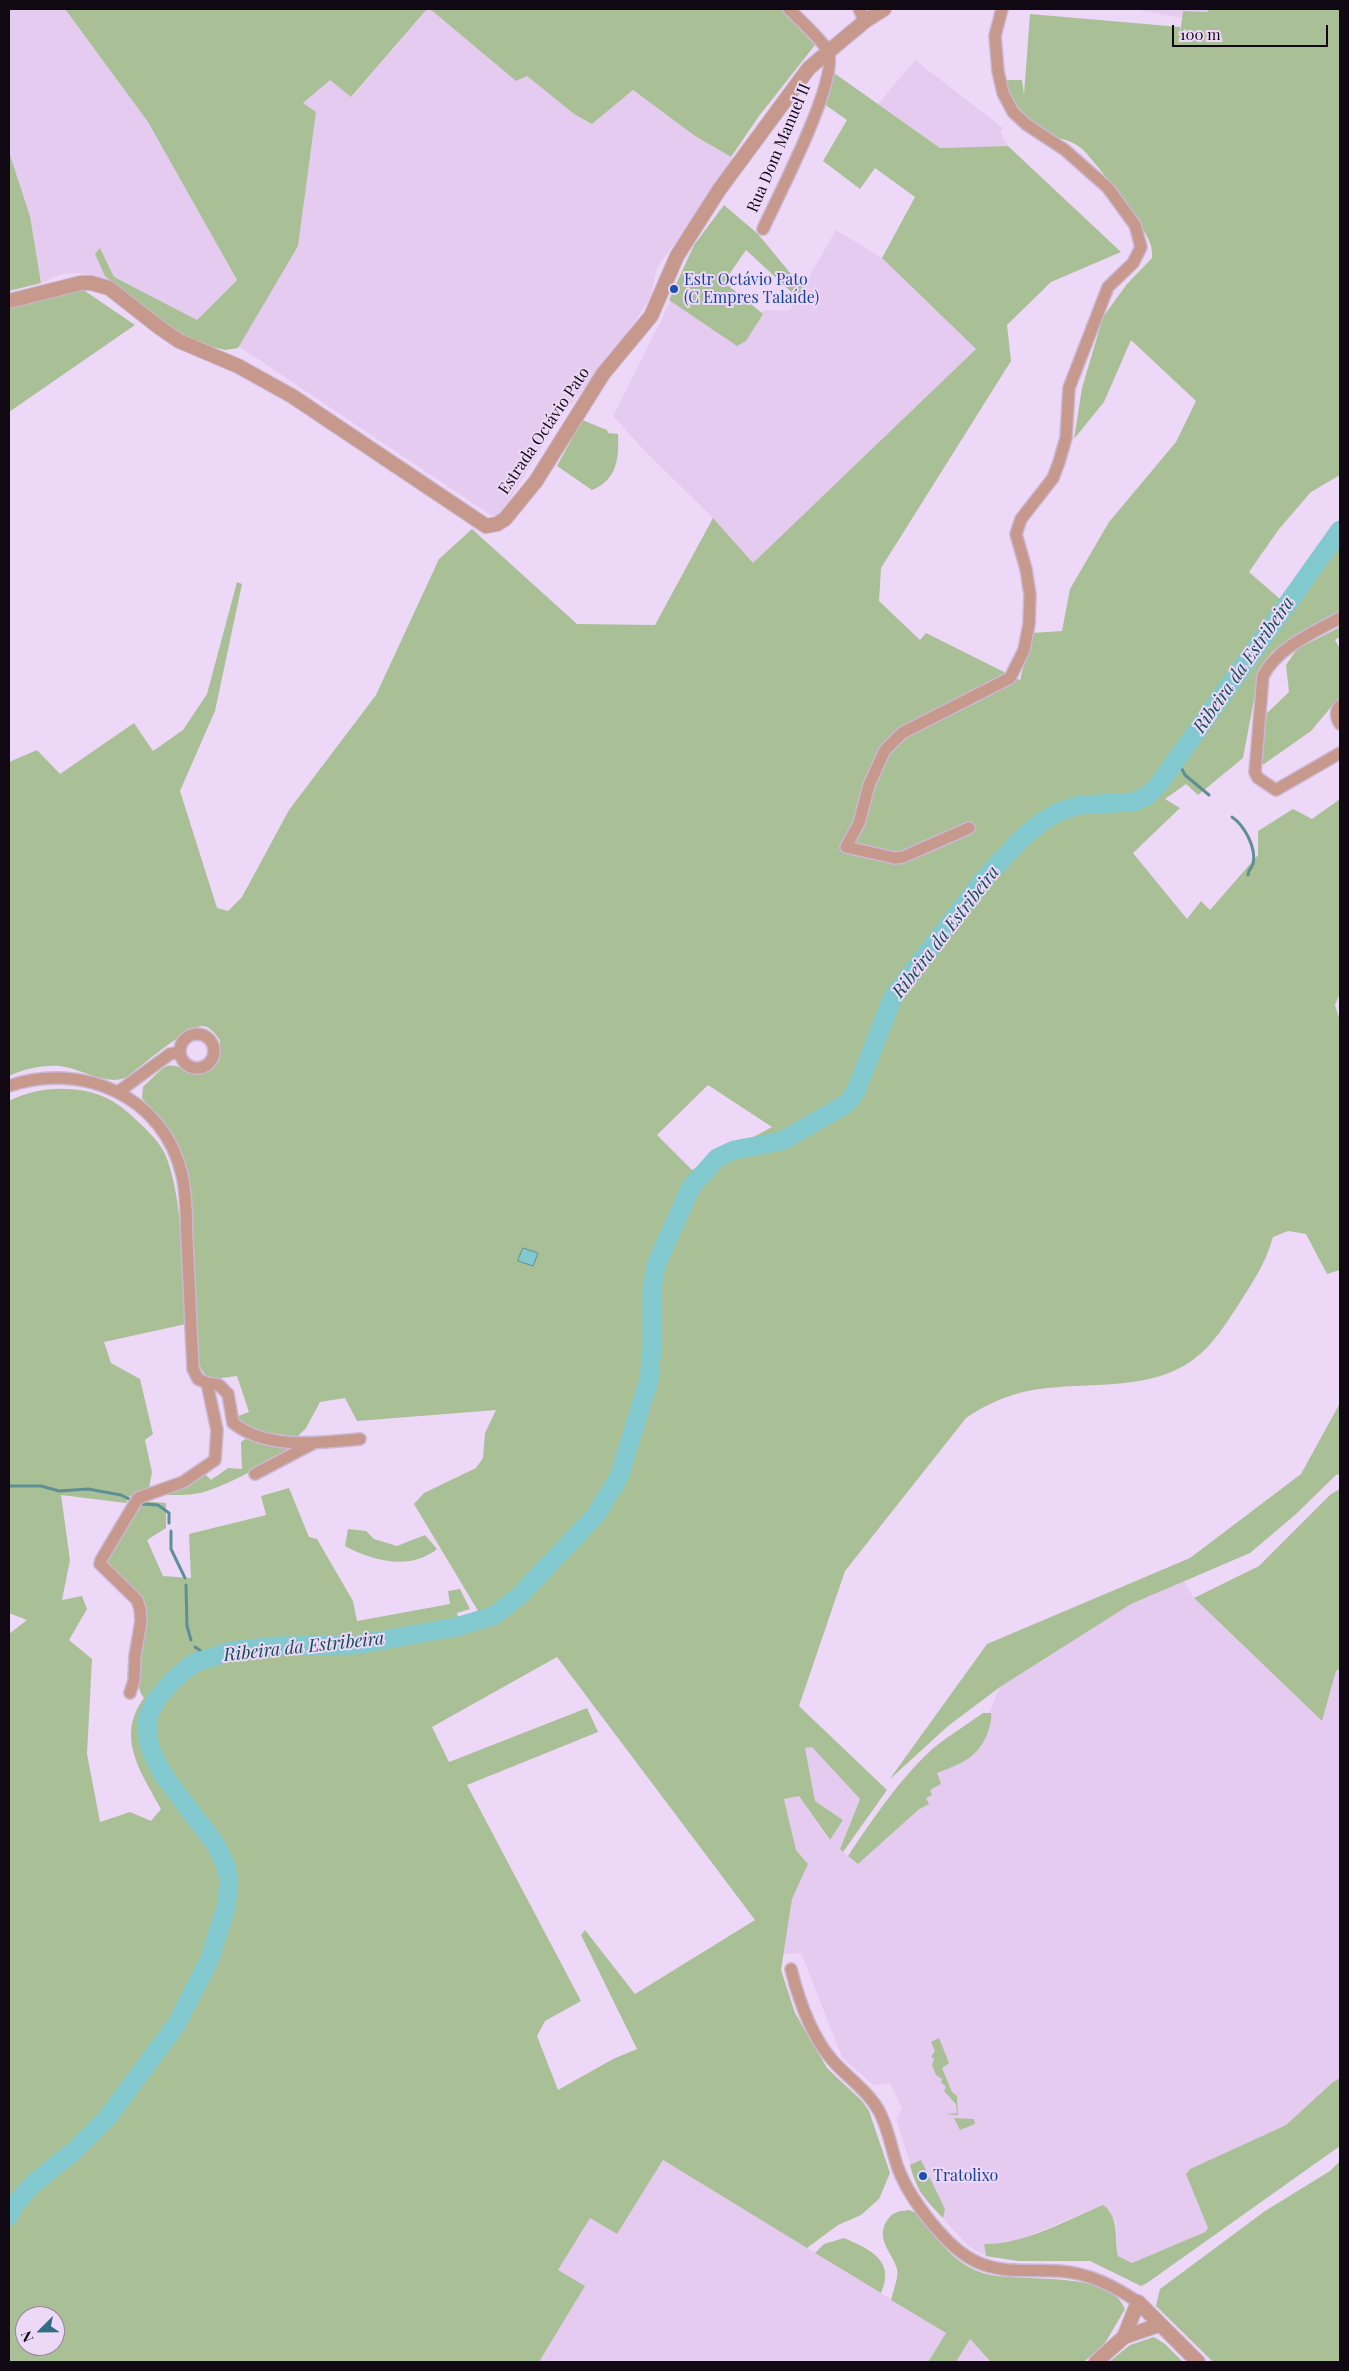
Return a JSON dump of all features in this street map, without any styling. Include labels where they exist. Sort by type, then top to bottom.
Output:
[{"type":"street","points":[[789,9],[828,50]]},
{"type":"street","name":"Estrada Octávio Pato","points":[[9,301],[81,284],[91,283],[109,288],[179,341],[238,366],[292,396],[486,526],[497,524],[505,519],[536,480],[603,374],[651,316],[678,256],[719,190],[809,68],[862,15],[884,9]]},
{"type":"street","points":[[969,828],[920,851],[895,858],[846,847],[859,823],[869,785],[885,750],[902,733],[1010,678],[1024,650],[1029,624],[1030,595],[1026,569],[1016,534],[1021,519],[1053,478],[1059,462],[1066,438],[1070,388],[1108,287],[1133,263],[1141,247],[1135,225],[1108,188],[1065,150],[1027,125],[1013,112],[1002,93],[998,71],[995,36],[1002,9]]},
{"type":"street","name":"Rua Dom Manuel II","points":[[763,229],[819,104],[830,63],[828,50]]},
{"type":"street","points":[[1340,618],[1284,651],[1268,666],[1263,676],[1255,772],[1258,778],[1276,790],[1281,789],[1340,753]]},
{"type":"street","points":[[1339,707],[1336,715],[1340,724]]},
{"type":"street","points":[[118,1092],[170,1054],[180,1052]]},
{"type":"street","points":[[9,1086],[40,1078],[73,1078],[96,1083],[118,1092],[146,1112],[163,1132],[175,1153],[184,1189],[193,1369],[198,1379],[218,1384],[228,1394],[233,1423],[246,1432],[271,1439],[314,1443],[360,1439]]},
{"type":"street","points":[[130,1693],[134,1680],[135,1656],[141,1621],[140,1609],[136,1600],[100,1564],[101,1560],[138,1498],[183,1482],[215,1460],[218,1430],[208,1383]]},
{"type":"street","points":[[255,1474],[314,1443]]},
{"type":"street","points":[[791,1969],[802,2005],[824,2048],[834,2061],[872,2099],[879,2110],[902,2178],[910,2194],[932,2222],[954,2245],[974,2262],[1003,2269],[1077,2273],[1106,2283],[1138,2302],[1198,2362]]},
{"type":"street","points":[[1124,2337],[1138,2302]]},
{"type":"street","points":[[1096,2362],[1124,2337],[1159,2325]]},
{"type":"shaded area","points":[[65,9],[148,122],[237,280],[197,320],[115,281],[79,273],[62,274],[41,283],[30,216],[9,152],[9,10]]},
{"type":"shaded area","points":[[65,9],[427,9],[351,97],[330,80],[303,103],[316,112],[298,246],[238,348],[225,350],[202,344],[169,327],[105,276],[95,254],[100,248],[114,277],[197,320],[237,280],[148,122]]},
{"type":"shaded area","points":[[427,9],[430,9],[516,81],[527,76],[574,114],[592,124],[633,90],[695,136],[735,160],[657,268],[651,296],[624,339],[558,421],[500,515],[492,516],[231,341],[303,103],[330,79],[352,97]]},
{"type":"shaded area","points":[[430,9],[781,9],[815,45],[759,116],[731,157],[695,136],[633,90],[592,124],[574,114],[527,76],[516,81]]},
{"type":"shaded area","points":[[1133,9],[1300,9],[1210,23]]},
{"type":"shaded area","points":[[1209,9],[1340,9],[1340,475],[1311,492],[1279,529],[1249,572],[1280,599],[1326,538],[1340,524],[1340,612],[1272,652],[1264,666],[1256,689],[1243,758],[1198,795],[1186,784],[1165,799],[1180,808],[1133,853],[1187,919],[1201,901],[1210,910],[1258,855],[1258,831],[1293,809],[1312,819],[1340,799],[1340,993],[1335,1005],[1340,1021],[1340,1270],[1327,1274],[1306,1234],[1288,1231],[1273,1237],[1258,1274],[1212,1342],[1201,1354],[1176,1370],[1135,1382],[1028,1391],[1004,1398],[966,1418],[845,1571],[799,1706],[887,1790],[843,1852],[840,1849],[860,1799],[812,1747],[805,1748],[815,1801],[843,1820],[830,1840],[799,1796],[784,1799],[796,1850],[808,1864],[792,1899],[781,1970],[795,2013],[827,2068],[862,2101],[869,2111],[890,2173],[879,2199],[861,2215],[838,2225],[807,2248],[663,2160],[617,2234],[590,2218],[558,2270],[585,2286],[539,2362],[9,2362],[9,1634],[27,1620],[9,1613],[9,1101],[29,1093],[48,1089],[69,1089],[90,1092],[115,1102],[156,1140],[165,1154],[176,1192],[179,1214],[186,1324],[104,1342],[111,1363],[140,1379],[153,1434],[145,1440],[152,1472],[149,1488],[129,1497],[126,1503],[61,1495],[70,1560],[62,1600],[82,1596],[87,1609],[69,1640],[92,1659],[87,1754],[100,1822],[130,1812],[151,1821],[161,1809],[139,1768],[131,1741],[136,1712],[144,1698],[138,1682],[138,1660],[145,1620],[104,1562],[141,1501],[166,1503],[166,1528],[147,1540],[163,1576],[191,1578],[189,1534],[266,1515],[261,1496],[289,1488],[309,1537],[317,1539],[353,1601],[357,1621],[450,1604],[448,1591],[460,1589],[470,1609],[457,1613],[458,1617],[478,1611],[414,1504],[424,1493],[476,1468],[483,1458],[485,1433],[496,1410],[357,1421],[345,1398],[320,1402],[306,1428],[297,1437],[261,1432],[241,1424],[238,1416],[249,1412],[237,1376],[210,1377],[202,1371],[199,1365],[197,1356],[189,1176],[174,1137],[142,1098],[143,1087],[167,1066],[178,1067],[197,1074],[208,1070],[219,1061],[220,1040],[207,1027],[195,1028],[164,1048],[127,1077],[119,1079],[111,1080],[59,1066],[33,1068],[9,1076],[9,762],[37,750],[60,774],[134,723],[153,751],[183,730],[207,694],[237,582],[242,584],[215,711],[180,791],[217,908],[228,911],[242,897],[289,810],[376,695],[439,559],[472,529],[577,624],[655,625],[713,518],[753,563],[976,349],[882,258],[915,197],[875,168],[860,189],[823,161],[847,120],[824,104],[834,73],[940,148],[1008,146],[1121,252],[1051,282],[1007,325],[1011,361],[881,568],[879,601],[920,640],[926,633],[1020,680],[1032,633],[1062,631],[1070,589],[1109,522],[1176,442],[1196,401],[1131,340],[1104,402],[1074,439],[1082,388],[1103,317],[1127,284],[1152,258],[1151,246],[1130,209],[1087,154],[1067,140],[1047,134],[1030,121],[1019,109],[1005,80],[1022,80],[1024,94],[1030,14],[1180,27],[1180,33],[1183,11],[1207,12]],"holes":[[[708,1085],[772,1127],[692,1170],[657,1135]],[[557,1657],[755,1920],[635,1994],[585,1930],[581,1935],[637,2049],[613,2059],[558,2090],[537,2036],[545,2021],[581,2001],[467,1785],[598,1732],[587,1708],[449,1762],[432,1727]]]},
{"type":"shaded area","points":[[915,60],[1003,128],[1000,132],[1008,146],[940,148],[878,104]]},
{"type":"shaded area","points":[[9,152],[30,216],[41,283],[9,291]]},
{"type":"shaded area","points":[[724,205],[758,234],[805,291],[800,300],[746,250],[724,282],[763,314],[746,341],[737,346],[669,300],[694,245]]},
{"type":"shaded area","points":[[836,230],[882,258],[976,349],[753,564],[713,518],[644,450],[613,416],[672,298],[738,343],[764,310],[789,311]]},
{"type":"shaded area","points":[[75,291],[85,291],[135,325],[9,412],[9,303]]},
{"type":"shaded area","points":[[582,420],[607,430],[608,433],[618,434],[618,452],[615,468],[607,481],[592,490],[557,466]]},
{"type":"shaded area","points":[[1340,627],[1340,637],[1335,640],[1340,649],[1340,699],[1311,731],[1264,764],[1258,766],[1266,714],[1289,692],[1286,665],[1297,649]]},
{"type":"shaded area","points":[[523,1248],[538,1253],[533,1266],[518,1261]]},
{"type":"shaded area","points":[[1340,1403],[1340,1474],[1336,1475],[1295,1515],[1250,1553],[1131,1604],[1000,1687],[948,1726],[889,1780],[987,1644],[1190,1558],[1301,1474]]},
{"type":"shaded area","points":[[245,1439],[292,1444],[291,1447],[260,1466],[218,1487],[196,1494],[160,1495],[203,1472],[211,1480],[228,1468],[242,1469],[241,1442]]},
{"type":"shaded area","points":[[1340,1489],[1340,1669],[1336,1671],[1322,1721],[1194,1598],[1259,1566],[1331,1494]]},
{"type":"shaded area","points":[[348,1529],[366,1531],[374,1539],[397,1546],[425,1535],[437,1549],[415,1560],[403,1562],[379,1559],[345,1546]]},
{"type":"shaded area","points":[[1184,1581],[1194,1598],[1322,1721],[1336,1671],[1340,1669],[1340,2078],[1333,2082],[1286,2125],[1190,2169],[1187,2174],[1208,2228],[1205,2232],[1132,2263],[1118,2256],[1116,2222],[1103,2205],[1016,2241],[998,2245],[984,2244],[986,2256],[968,2246],[919,2192],[896,2119],[902,2108],[890,2083],[873,2085],[842,2057],[801,1953],[783,1954],[792,1899],[808,1864],[796,1850],[784,1799],[799,1796],[829,1840],[843,1820],[815,1801],[805,1748],[812,1746],[860,1799],[840,1849],[851,1859],[989,1713],[1000,1687],[1131,1604]]},
{"type":"shaded area","points":[[983,1713],[991,1713],[991,1720],[988,1732],[980,1748],[961,1763],[937,1773],[941,1784],[930,1790],[932,1795],[926,1798],[929,1804],[918,1810],[858,1864],[848,1856],[911,1770],[936,1746]]},
{"type":"shaded area","points":[[939,2038],[949,2063],[942,2068],[952,2092],[957,2096],[958,2115],[944,2114],[957,2113],[956,2104],[944,2091],[946,2087],[941,2082],[942,2079],[936,2075],[932,2065],[934,2059],[931,2057],[935,2051],[931,2042]]},
{"type":"shaded area","points":[[1340,2078],[1340,2146],[1147,2283],[1141,2286],[1090,2261],[1018,2261],[986,2256],[984,2244],[999,2243],[1029,2236],[1103,2205],[1112,2216],[1114,2222],[1118,2256],[1132,2263],[1205,2232],[1208,2228],[1186,2174],[1190,2169],[1286,2125],[1333,2082]]},
{"type":"shaded area","points":[[954,2118],[974,2119],[975,2124],[960,2130]]},
{"type":"shaded area","points":[[663,2160],[946,2333],[928,2362],[539,2362],[576,2301],[534,2275],[576,2205],[624,2223]]},
{"type":"shaded area","points":[[921,2160],[945,2209],[943,2218],[927,2200],[915,2181],[910,2165]]},
{"type":"shaded area","points":[[1340,2161],[1340,2362],[1213,2362],[1156,2306],[1160,2289],[1265,2211],[1330,2171]]},
{"type":"shaded area","points":[[909,2210],[916,2213],[945,2248],[972,2269],[999,2276],[1083,2282],[1101,2288],[1116,2296],[1125,2309],[1105,2343],[1084,2362],[991,2362],[970,2339],[956,2362],[928,2362],[946,2333],[891,2300],[897,2280],[897,2269],[886,2246],[883,2228],[893,2214]]},
{"type":"shaded area","points":[[844,2238],[878,2257],[885,2272],[885,2282],[881,2293],[815,2253],[824,2244]]},
{"type":"shaded area","points":[[1154,2337],[1165,2344],[1183,2362],[1109,2362],[1130,2345]]},
{"type":"shaded area","points":[[970,2339],[991,2362],[956,2362]]},
{"type":"waterway","name":"Ribeira da Estribeira","points":[[9,2216],[15,2204],[33,2184],[74,2151],[107,2118],[176,2025],[209,1961],[226,1907],[229,1881],[226,1866],[216,1845],[164,1776],[153,1755],[148,1740],[147,1718],[156,1700],[173,1680],[194,1663],[231,1651],[278,1646],[356,1645],[456,1627],[493,1616],[518,1597],[595,1516],[619,1477],[649,1380],[652,1347],[652,1287],[656,1265],[691,1187],[717,1158],[734,1150],[782,1141],[846,1104],[856,1091],[893,997],[984,879],[1021,839],[1040,823],[1058,812],[1080,805],[1134,802],[1147,796],[1159,784],[1340,530]]},
{"type":"waterway","points":[[1177,760],[1185,775],[1209,795]]},
{"type":"waterway","points":[[1232,817],[1245,831],[1253,851],[1253,864],[1248,875]]},
{"type":"waterway","points":[[9,1486],[41,1486],[59,1491],[88,1489],[121,1495],[133,1501]]},
{"type":"waterway","points":[[143,1504],[158,1505],[169,1513],[169,1523]]},
{"type":"waterway","points":[[171,1531],[171,1549],[185,1578]]},
{"type":"waterway","points":[[186,1585],[187,1626],[191,1640]]},
{"type":"waterway","points":[[195,1647],[210,1657]]},
{"type":"place","name":"Estr Octávio Pato (C Empres Talaíde)","points":[[674,289]]},
{"type":"place","name":"Tratolixo","points":[[923,2176]]}]
